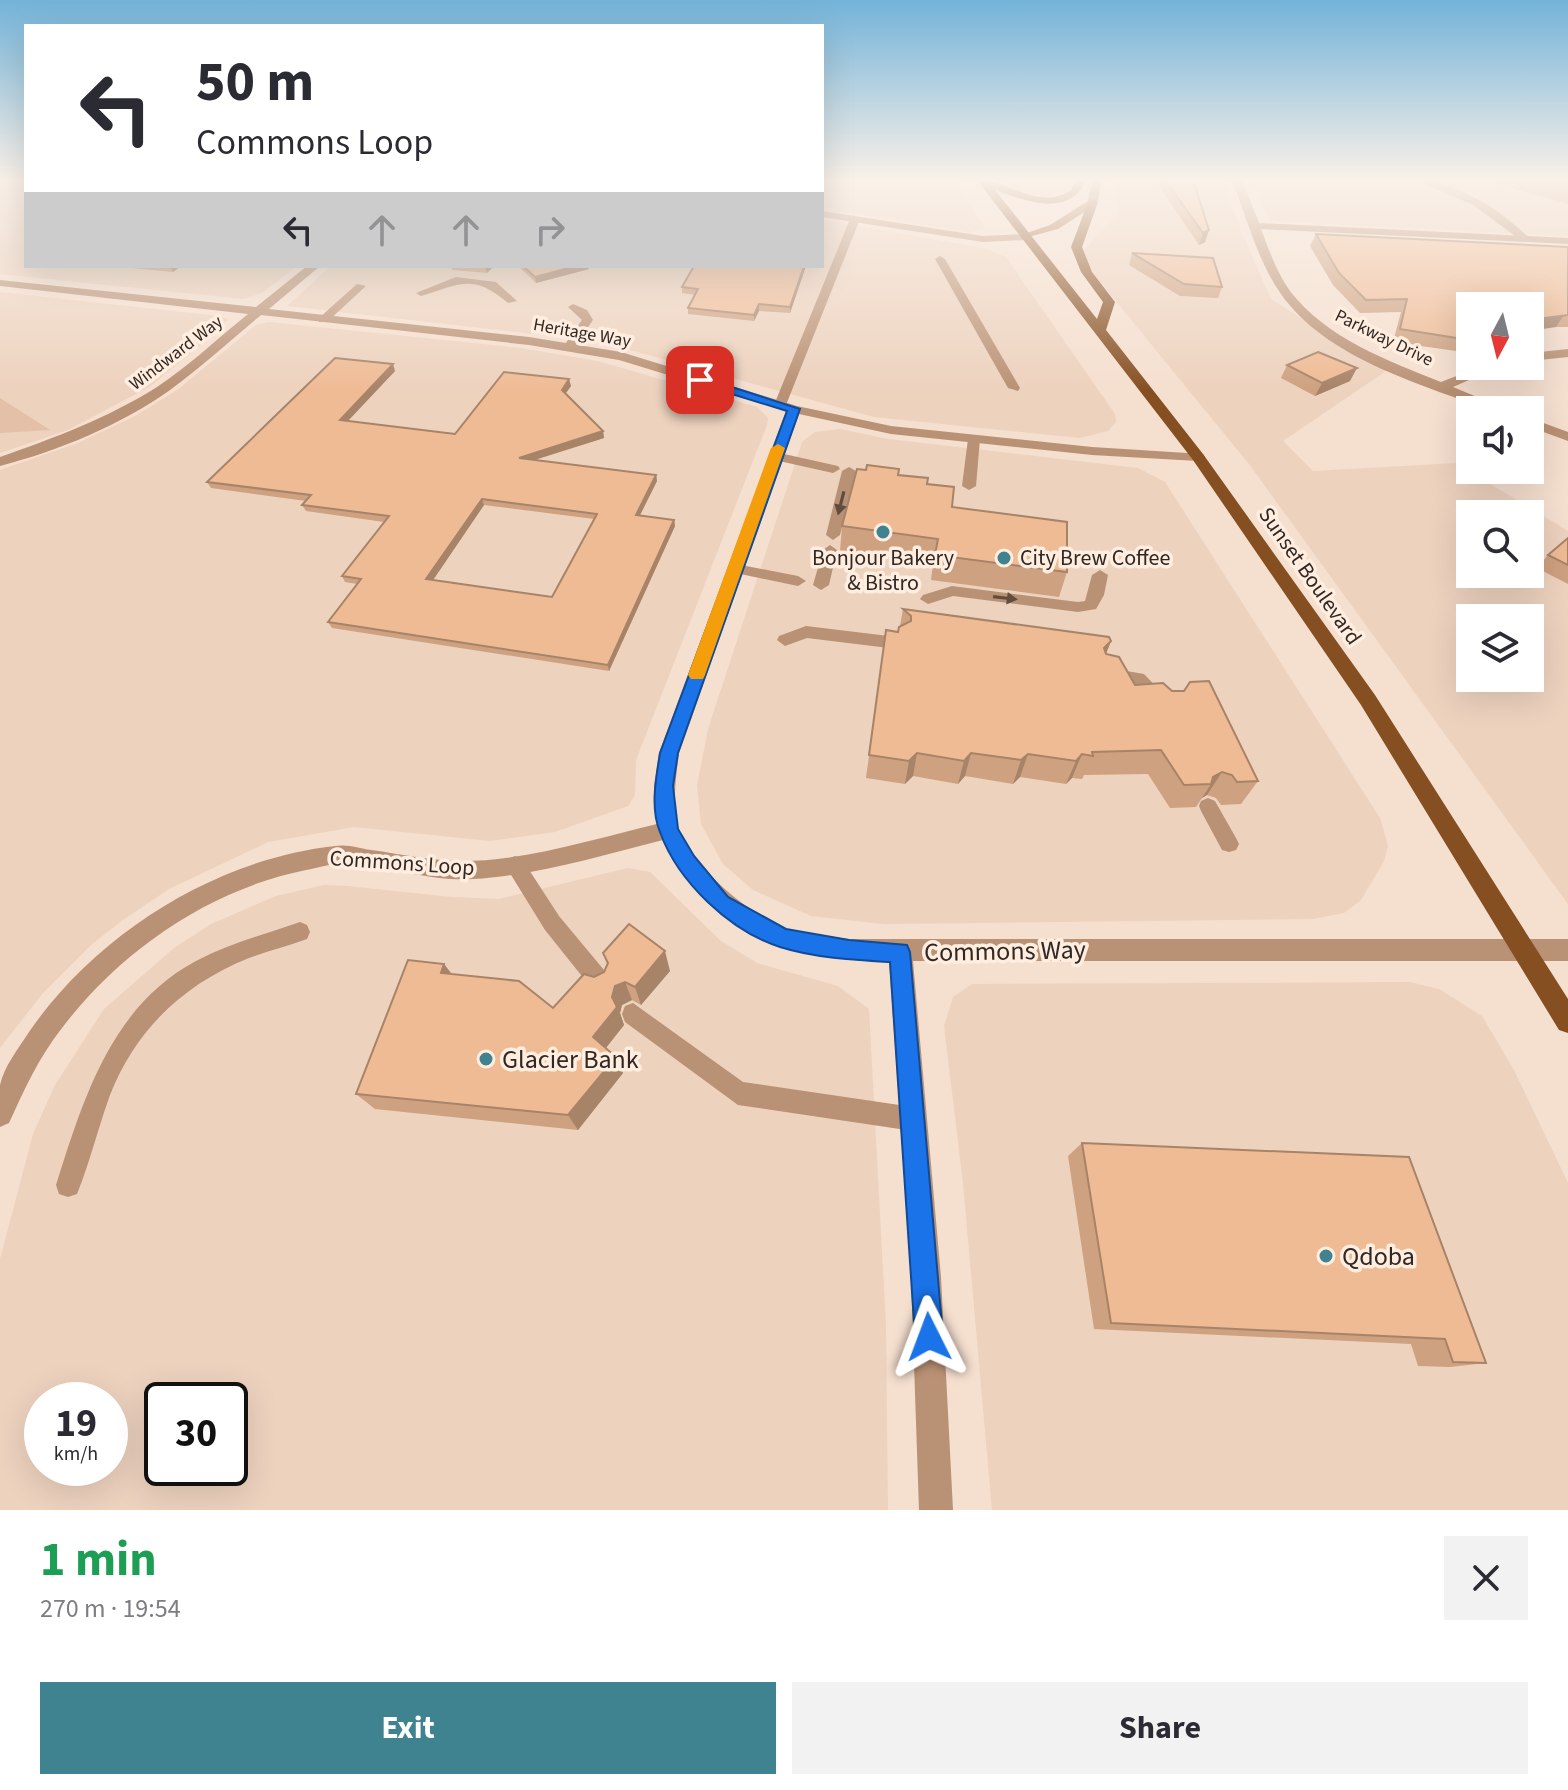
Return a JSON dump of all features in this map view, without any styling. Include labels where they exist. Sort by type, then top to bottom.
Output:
[{"type":"main road","name":"Sunset Boulevard","points":[[1035,250],[1198,457],[1368,700],[1527,950],[1568,1021]]},
{"type":"main road","points":[[1078,250],[1079,258],[1109,302],[1099,332]]},
{"type":"street","name":"Parkway Drive","points":[[1266,250],[1280,285],[1312,321],[1369,354],[1468,396]]},
{"type":"street","name":"Windward Way","points":[[0,462],[70,437],[123,413],[164,388],[312,268]]},
{"type":"street","name":"Heritage Way","points":[[0,283],[569,347],[621,356],[787,407],[891,430],[1198,457]]},
{"type":"street","points":[[1544,356],[1568,353]]},
{"type":"street","points":[[1444,386],[1459,380]]},
{"type":"street","points":[[787,407],[775,456],[669,753],[664,786],[668,830],[687,862],[721,904],[783,938],[849,950],[900,952]]},
{"type":"street","points":[[1544,428],[1568,437]]},
{"type":"street","name":"Commons Loop","points":[[0,1114],[7,1094],[32,1050],[58,1013],[96,971],[190,901],[260,873],[337,854],[470,870],[515,865],[668,830]]},
{"type":"street","name":"Commons Way","points":[[936,1510],[926,1277],[900,952],[1568,950]]},
{"type":"lane","points":[[787,407],[844,250]]},
{"type":"lane","points":[[940,259],[1014,388]]},
{"type":"lane","points":[[421,293],[456,280],[492,284],[512,301]]},
{"type":"lane","points":[[323,320],[361,286]]},
{"type":"lane","points":[[569,347],[588,320],[583,312],[573,307]]},
{"type":"lane","points":[[969,486],[974,439]]},
{"type":"lane","points":[[775,456],[833,469]]},
{"type":"lane","points":[[821,585],[849,471]]},
{"type":"lane","points":[[736,569],[798,581]]},
{"type":"lane","points":[[928,599],[952,591],[1078,607],[1090,605],[1096,595],[1100,575]]},
{"type":"lane","points":[[785,640],[806,632],[897,643]]},
{"type":"lane","points":[[1105,673],[1138,678],[1165,707]]},
{"type":"lane","points":[[1208,806],[1229,844]]},
{"type":"lane","points":[[515,865],[552,923],[601,983]]},
{"type":"lane","points":[[68,1185],[105,1073],[143,1013],[197,971],[256,944],[300,932]]},
{"type":"lane","points":[[633,1014],[738,1093],[913,1119]]},
{"type":"shaded area","points":[[0,250],[24,250],[24,268],[294,268],[262,293],[243,299],[0,274]]},
{"type":"shaded area","points":[[824,250],[990,250],[1006,257],[1115,414],[1116,422],[1108,431],[1080,438],[874,417],[597,341],[287,306],[329,268],[824,268]]},
{"type":"shaded area","points":[[1083,250],[1250,250],[1271,299],[1386,371],[1283,441],[1313,471],[1456,463],[1456,484],[1491,484],[1517,500],[1456,500],[1456,588],[1544,588],[1544,516],[1568,531],[1568,904],[1249,464],[1078,255]]},
{"type":"shaded area","points":[[0,292],[228,319],[149,387],[68,430],[0,453]]},
{"type":"shaded area","points":[[269,322],[521,348],[598,361],[757,407],[768,418],[767,425],[636,760],[635,795],[628,806],[555,832],[490,841],[354,827],[268,842],[169,889],[123,920],[92,944],[43,993],[0,1048],[0,470],[78,443],[135,416],[177,390],[256,325]]},
{"type":"shaded area","points":[[0,398],[50,430],[0,433]]},
{"type":"shaded area","points":[[840,429],[888,439],[1138,468],[1165,482],[1380,818],[1388,846],[1384,861],[1361,900],[1344,913],[1313,919],[884,924],[811,916],[753,890],[723,864],[701,824],[697,786],[708,729],[802,442],[815,432]]},
{"type":"shaded area","points":[[628,868],[650,872],[721,941],[757,963],[838,986],[869,1009],[886,1326],[888,1510],[0,1510],[0,1259],[33,1134],[55,1085],[104,1009],[174,948],[211,924],[276,896],[324,885],[499,899]]},
{"type":"shaded area","points":[[1410,982],[1439,989],[1482,1016],[1514,1070],[1568,1183],[1568,1510],[992,1510],[963,1183],[944,1026],[953,997],[972,984]]},
{"type":"building","points":[[1326,250],[1568,250],[1568,315],[1544,318],[1544,292],[1456,292],[1456,338],[1400,329],[1407,299],[1366,300],[1339,273]]},
{"type":"building","points":[[1132,253],[1213,258],[1222,287],[1184,284]]},
{"type":"building","points":[[525,268],[569,268],[535,277]]},
{"type":"building","points":[[693,268],[803,268],[790,307],[759,304],[754,315],[688,308],[698,289],[682,287]]},
{"type":"building","points":[[1318,352],[1357,368],[1322,383],[1287,365]]},
{"type":"building","points":[[335,358],[393,364],[340,420],[455,434],[504,372],[569,379],[562,390],[603,431],[519,458],[656,475],[636,515],[674,520],[608,665],[328,622],[361,579],[342,576],[389,516],[302,505],[311,495],[207,482]],"holes":[[[482,499],[597,514],[552,597],[426,579]]]},
{"type":"building","points":[[867,465],[899,469],[898,475],[928,478],[927,484],[954,487],[952,507],[1067,522],[1067,572],[935,555],[938,539],[842,526],[857,469],[866,470]]},
{"type":"building","points":[[1568,538],[1568,565],[1548,555]]},
{"type":"building","points":[[903,609],[1109,637],[1111,641],[1104,648],[1106,654],[1119,657],[1135,685],[1163,683],[1172,691],[1184,691],[1190,682],[1209,681],[1258,781],[1237,782],[1232,775],[1222,772],[1213,777],[1211,784],[1184,785],[1161,750],[1092,752],[1093,756],[1082,754],[1076,761],[1028,754],[1021,760],[971,753],[964,761],[917,753],[909,761],[869,755],[886,630],[898,632],[899,627],[911,621],[911,616]]},
{"type":"building","points":[[629,924],[665,951],[635,987],[625,982],[615,986],[612,997],[617,1007],[593,1037],[616,1057],[568,1115],[356,1094],[408,960],[444,964],[441,973],[519,981],[553,1008],[584,974],[594,977],[604,972],[608,963],[603,953]]},
{"type":"building","points":[[1082,1143],[1409,1157],[1486,1363],[1453,1362],[1445,1339],[1111,1323]]},
{"type":"slow traffic","points":[[697,675],[778,448]]},
{"type":"place","name":"Bonjour Bakery & Bistro","points":[[883,532]]},
{"type":"place","name":"City Brew Coffee","points":[[1004,558]]},
{"type":"place","name":"Glacier Bank","points":[[486,1059]]},
{"type":"place","name":"Qdoba","points":[[1326,1256]]},
{"type":"route","points":[[700,380],[794,409],[669,753],[664,786],[668,830],[687,862],[721,904],[783,938],[849,950],[900,952],[929,1337]]}]
